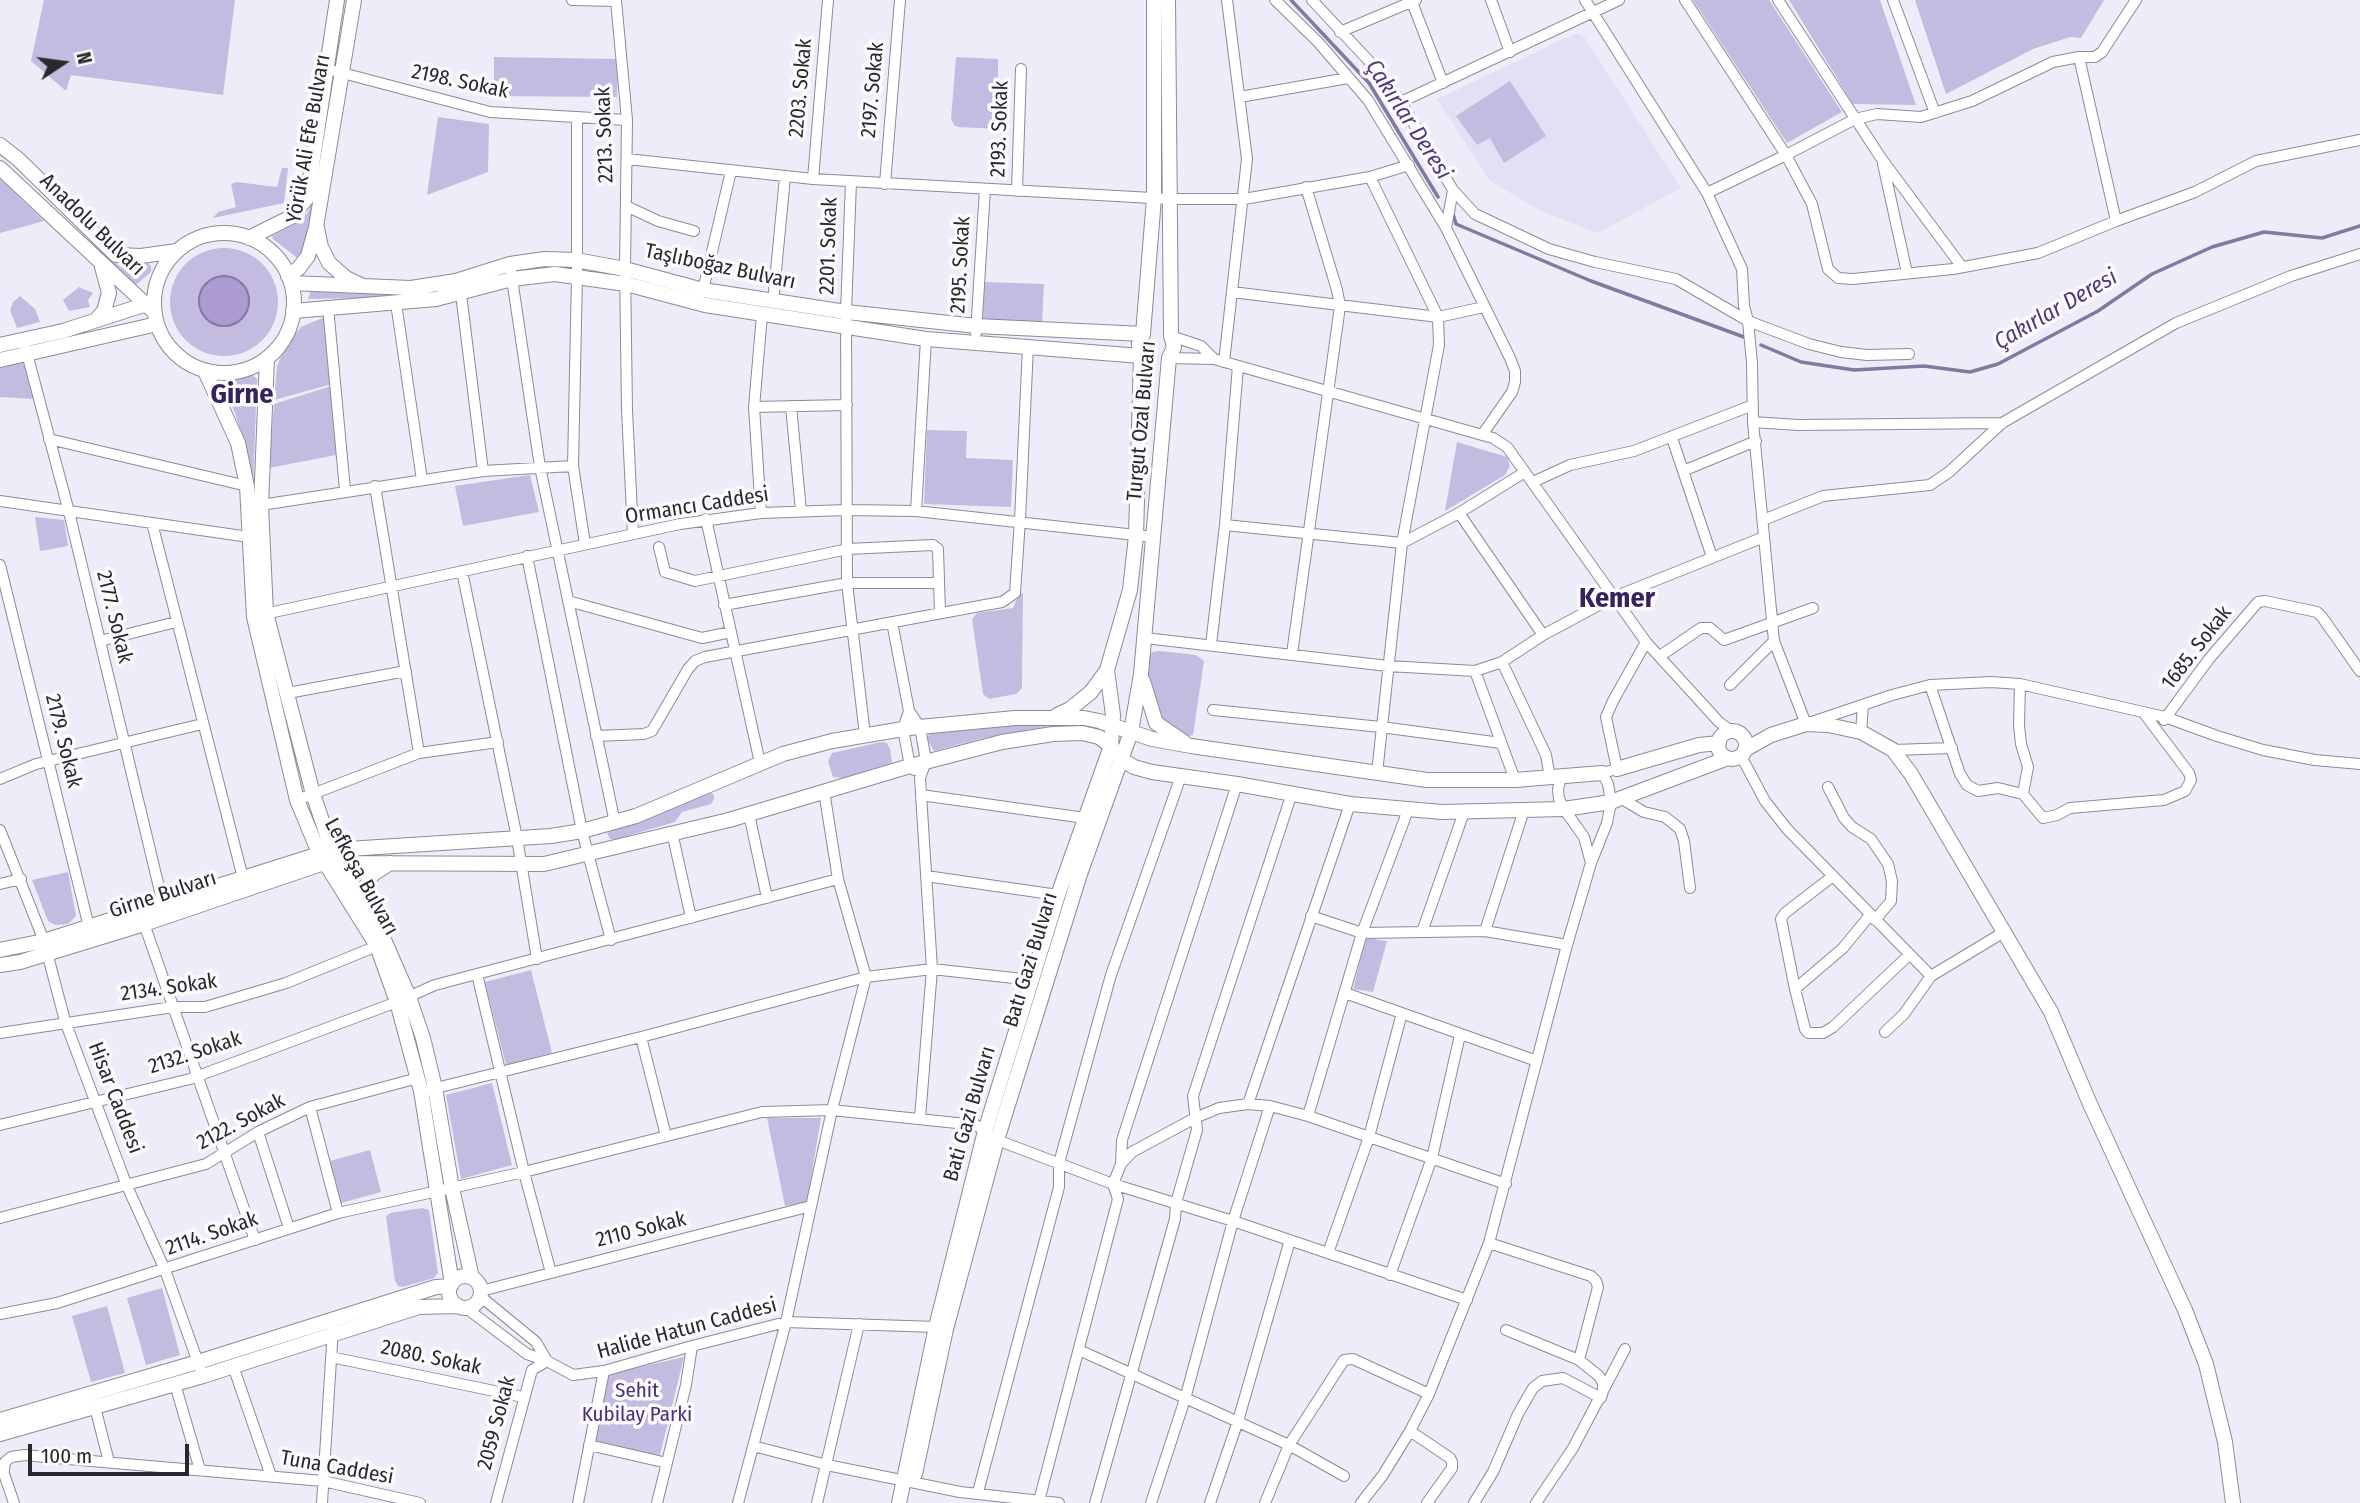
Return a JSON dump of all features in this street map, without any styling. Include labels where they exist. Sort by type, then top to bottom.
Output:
[{"type":"main road","name":"Yörük Ali Efe Bulvarı","points":[[290,279],[308,256],[316,227],[335,71],[337,0]]},
{"type":"main road","name":"Yörük Ali Efe Bulvarı","points":[[249,238],[290,217],[307,198],[354,0]]},
{"type":"main road","name":"Turgut Ozal Bulvarı","points":[[1111,746],[1113,725],[1107,670],[1130,590],[1136,536],[1141,356],[1139,344],[1143,334],[1154,198],[1154,0]]},
{"type":"main road","name":"Turgut Ozal Bulvarı","points":[[1121,759],[1131,732],[1141,674],[1169,358],[1174,347],[1171,337],[1168,0]]},
{"type":"main road","name":"Anadolu Bulvarı","points":[[0,145],[18,159],[116,256],[177,251]]},
{"type":"main road","name":"Anadolu Bulvarı","points":[[0,168],[152,311]]},
{"type":"main road","points":[[316,227],[329,263],[346,278],[366,287]]},
{"type":"main road","points":[[236,234],[249,238],[270,251],[290,279],[293,311],[285,338],[267,358],[256,365],[225,374],[205,371],[180,358],[165,342],[152,311],[160,274],[177,251],[186,244],[209,235],[236,234]]},
{"type":"main road","points":[[96,320],[104,312],[109,293],[106,274],[98,259]]},
{"type":"main road","name":"Taşlıboğaz Bulvarı","points":[[293,311],[396,303],[458,287],[545,259],[576,260],[705,305],[762,315],[926,339],[1141,356]]},
{"type":"main road","name":"Taşlıboğaz Bulvarı","points":[[511,271],[577,276],[626,276],[773,302],[977,326],[1143,334]]},
{"type":"main road","name":"Taşlıboğaz Bulvarı","points":[[290,279],[366,287],[458,287]]},
{"type":"main road","points":[[0,360],[25,346],[96,320],[152,311]]},
{"type":"main road","points":[[0,345],[25,346],[152,311]]},
{"type":"main road","points":[[1143,334],[1158,329],[1171,337]]},
{"type":"main road","points":[[1141,356],[1155,364],[1169,358]]},
{"type":"main road","name":"Lefkoşa Bulvarı","points":[[267,358],[260,615],[288,693],[328,857],[365,909],[384,942],[403,999],[452,1188],[472,1278]]},
{"type":"main road","name":"Lefkoşa Bulvarı","points":[[205,371],[238,443],[247,486],[249,537],[260,615],[297,800],[403,999]]},
{"type":"main road","points":[[1052,717],[1070,709],[1091,692],[1107,670]]},
{"type":"main road","points":[[1141,674],[1156,723],[1191,746]]},
{"type":"main road","points":[[328,857],[582,831],[615,823],[760,763],[820,744],[903,729],[1015,718],[1084,718],[1191,746],[1427,780],[1556,778],[1610,771],[1699,745],[1771,735],[1806,724],[1828,725],[1861,732],[1893,750],[1912,774],[2051,1012],[2090,1104],[2185,1310],[2206,1364],[2225,1442],[2233,1503]]},
{"type":"main road","points":[[328,857],[390,863],[544,864],[590,855],[749,814],[926,761],[1002,742],[1054,734],[1082,733],[1098,737],[1111,746],[1121,759],[1134,767],[1152,772],[1350,804],[1464,812],[1563,809],[1616,801],[1731,742]]},
{"type":"main road","name":"Bati Gazi Bulvarı","points":[[899,1503],[909,1482],[936,1327],[1032,980],[1058,895],[1111,746]]},
{"type":"main road","name":"Batı Gazi Bulvarı","points":[[909,1503],[909,1482],[991,1135],[1121,759]]},
{"type":"main road","name":"Girne Bulvarı","points":[[0,965],[89,927],[142,918],[163,904],[243,878],[328,857]]},
{"type":"main road","name":"Girne Bulvarı","points":[[0,950],[45,947],[328,857]]},
{"type":"main road","points":[[365,909],[364,892],[368,882],[373,874],[390,863]]},
{"type":"main road","name":"Lefkoşa Bulvarı","points":[[425,1086],[436,1191],[451,1285]]},
{"type":"main road","points":[[0,1420],[333,1326],[419,1307],[474,1305],[481,1294],[479,1286],[472,1278],[461,1277],[451,1285],[436,1287],[333,1326],[233,1366],[0,1434]]},
{"type":"main road","points":[[451,1285],[450,1297],[462,1307]]},
{"type":"street","points":[[572,0],[616,1]]},
{"type":"street","name":"2203. Sokak","points":[[813,179],[828,0]]},
{"type":"street","name":"2197. Sokak","points":[[885,184],[900,0]]},
{"type":"street","points":[[1219,360],[1232,292],[1247,159],[1227,0]]},
{"type":"street","points":[[1275,0],[1318,42],[1368,100],[1446,228],[1510,358],[1515,371],[1515,382],[1482,435]]},
{"type":"street","points":[[1312,0],[1368,60],[1401,102],[1452,190],[1475,214],[1549,249],[1676,279],[1748,321],[1809,344],[1867,355],[1909,354]]},
{"type":"street","points":[[1491,0],[1510,52]]},
{"type":"street","points":[[1585,0],[1707,193],[1742,269],[1773,641],[1806,724],[1930,685],[1991,682],[2020,684],[2165,717],[2263,750],[2315,761],[2360,764]]},
{"type":"street","points":[[1401,102],[1619,0]]},
{"type":"street","points":[[1685,0],[1786,155],[1812,204],[1828,269],[1838,278],[1853,279],[1962,267],[2038,253],[2195,192],[2256,161],[2360,140]]},
{"type":"street","points":[[1778,0],[1881,158],[1962,267]]},
{"type":"street","points":[[1893,0],[1935,113]]},
{"type":"street","points":[[1707,193],[1855,119],[1877,114],[1921,117],[1972,101],[2053,62],[2095,57],[2102,52],[2136,0]]},
{"type":"street","name":"2213. Sokak","points":[[616,1],[627,120],[627,410],[633,534]]},
{"type":"street","points":[[1340,32],[1414,1],[1443,83]]},
{"type":"street","points":[[2079,57],[2116,221]]},
{"type":"street","name":"2193. Sokak","points":[[1017,191],[1021,69]]},
{"type":"street","name":"2198. Sokak","points":[[335,71],[490,113],[627,120]]},
{"type":"street","points":[[1240,97],[1348,78]]},
{"type":"street","points":[[577,117],[573,466],[585,544]]},
{"type":"street","points":[[1881,158],[1907,273]]},
{"type":"street","points":[[627,159],[851,182],[1170,199],[1244,199],[1370,177],[1409,165]]},
{"type":"street","points":[[703,290],[731,171]]},
{"type":"street","points":[[773,302],[785,177]]},
{"type":"street","points":[[1370,177],[1438,317],[1440,345],[1402,543],[1377,773]]},
{"type":"street","name":"2201. Sokak","points":[[851,182],[846,312],[847,583],[865,735]]},
{"type":"street","points":[[1292,654],[1340,306],[1338,290],[1306,187]]},
{"type":"street","name":"2195. Sokak","points":[[976,342],[985,190]]},
{"type":"street","points":[[1446,228],[1452,190]]},
{"type":"street","points":[[626,206],[658,221],[694,231]]},
{"type":"street","points":[[1763,520],[1823,496],[1930,485],[1949,472],[2002,423],[2176,323],[2291,276],[2360,254]]},
{"type":"street","points":[[511,271],[540,467],[615,823]]},
{"type":"street","points":[[458,287],[483,471]]},
{"type":"street","points":[[1232,292],[1438,317],[1483,307]]},
{"type":"street","points":[[396,303],[422,480]]},
{"type":"street","points":[[328,307],[345,490]]},
{"type":"street","points":[[761,513],[754,407],[762,315]]},
{"type":"street","points":[[1171,337],[1201,346],[1219,360]]},
{"type":"street","points":[[916,510],[926,339]]},
{"type":"street","name":"2177. Sokak","points":[[25,346],[69,512],[163,904]]},
{"type":"street","points":[[596,736],[645,734],[652,731],[688,669],[695,661],[705,657],[1002,602],[1015,593],[1028,346]]},
{"type":"street","points":[[1169,358],[1219,360],[1493,438],[1507,447],[1646,642],[1731,742],[1765,801],[1787,829],[1931,976]]},
{"type":"street","points":[[1211,645],[1225,525],[1238,366]]},
{"type":"street","points":[[754,407],[847,405]]},
{"type":"street","points":[[1532,482],[1570,465],[1634,451],[1672,438],[1753,405]]},
{"type":"street","points":[[791,406],[801,511]]},
{"type":"street","points":[[1753,422],[1798,425],[2002,423]]},
{"type":"street","points":[[1672,438],[1712,557]]},
{"type":"street","points":[[49,439],[247,486]]},
{"type":"street","points":[[1683,471],[1756,441]]},
{"type":"street","points":[[261,505],[345,490],[483,471],[573,466]]},
{"type":"street","points":[[1225,525],[1402,543],[1460,513],[1525,472]]},
{"type":"street","points":[[375,486],[419,753]]},
{"type":"street","points":[[0,501],[249,537]]},
{"type":"street","name":"Ormancı Caddesi","points":[[260,615],[557,549],[706,519],[761,513],[916,510],[1154,537]]},
{"type":"street","points":[[1460,513],[1544,635]]},
{"type":"street","points":[[706,519],[760,763]]},
{"type":"street","points":[[152,523],[243,878]]},
{"type":"street","points":[[1145,638],[1388,666],[1475,671],[1502,662],[1544,635],[1614,597],[1764,537]]},
{"type":"street","points":[[659,547],[665,572],[695,581],[848,550],[933,545],[938,549],[940,613]]},
{"type":"street","points":[[527,556],[582,831],[611,940]]},
{"type":"street","name":"2179. Sokak","points":[[0,565],[89,927]]},
{"type":"street","points":[[462,570],[517,838],[537,959]]},
{"type":"street","points":[[724,605],[847,583],[939,583]]},
{"type":"street","points":[[568,601],[702,638],[731,632]]},
{"type":"street","name":"1685. Sokak","points":[[2165,717],[2258,601],[2317,612],[2360,671]]},
{"type":"street","points":[[1660,656],[1701,628],[1710,628],[1724,640],[1813,608]]},
{"type":"street","points":[[100,642],[176,622]]},
{"type":"street","points":[[892,622],[909,711],[920,727],[926,761],[920,778],[932,969],[920,1118]]},
{"type":"street","points":[[702,638],[705,657]]},
{"type":"street","points":[[1730,685],[1773,641]]},
{"type":"street","points":[[1646,642],[1637,654],[1606,717],[1610,771],[1608,784],[1616,801],[1665,817],[1680,829],[1690,888]]},
{"type":"street","points":[[1502,662],[1556,778],[1563,809],[1584,837],[1591,863]]},
{"type":"street","points":[[288,693],[406,671]]},
{"type":"street","points":[[1475,671],[1515,780]]},
{"type":"street","points":[[2020,684],[2019,725],[2028,767],[2023,794]]},
{"type":"street","points":[[1930,685],[1960,774],[1967,785],[1978,792],[1998,789],[2023,794],[2043,818],[2070,808],[2164,800],[2185,791],[2191,780],[2185,767],[2143,712]]},
{"type":"street","points":[[1861,732],[1863,705]]},
{"type":"street","points":[[1213,710],[1381,727],[1501,744]]},
{"type":"street","points":[[909,711],[903,729],[910,766],[920,778]]},
{"type":"street","points":[[2162,739],[2160,729],[2165,717]]},
{"type":"street","points":[[0,779],[50,761],[202,724]]},
{"type":"street","points":[[297,800],[419,753],[498,743]]},
{"type":"street","points":[[1893,750],[1951,748]]},
{"type":"street","points":[[978,1493],[1059,1187],[1059,1163],[1111,975],[1181,776]]},
{"type":"street","points":[[1039,1501],[1118,1199],[1113,1184],[1121,1164],[1122,1140],[1237,784]]},
{"type":"street","points":[[1795,989],[1843,948],[1891,901],[1892,881],[1888,864],[1871,839],[1852,827],[1844,818],[1828,787]]},
{"type":"street","points":[[738,1503],[786,1322],[832,1110],[866,977],[838,879],[824,791]]},
{"type":"street","points":[[1095,1503],[1175,1219],[1176,1202],[1197,1130],[1193,1096],[1292,793]]},
{"type":"street","points":[[921,795],[1085,818]]},
{"type":"street","points":[[1361,1503],[1383,1475],[1429,1394],[1489,1243],[1567,944],[1591,863],[1616,801]]},
{"type":"street","points":[[1248,1104],[1350,804]]},
{"type":"street","points":[[1308,1116],[1362,933],[1408,810]]},
{"type":"street","points":[[1485,931],[1524,810]]},
{"type":"street","points":[[1422,932],[1464,812]]},
{"type":"street","points":[[749,814],[767,898]]},
{"type":"street","name":"Hisar Caddesi","points":[[0,830],[45,947],[65,1022],[127,1186],[165,1270],[203,1376]]},
{"type":"street","points":[[672,832],[691,918]]},
{"type":"street","points":[[926,876],[1058,895]]},
{"type":"street","points":[[1833,876],[1781,919],[1795,989],[1808,1033],[1823,1032],[1833,1027],[1909,956]]},
{"type":"street","points":[[0,884],[21,879]]},
{"type":"street","name":"2132. Sokak","points":[[0,1125],[199,1076],[435,985],[838,879]]},
{"type":"street","points":[[1311,916],[1362,933],[1485,931],[1567,944]]},
{"type":"street","points":[[142,918],[255,1240]]},
{"type":"street","points":[[1885,1032],[1904,1014],[1931,976],[2004,932]]},
{"type":"street","name":"2134. Sokak","points":[[0,1032],[173,1007],[205,1007],[286,983],[377,946]]},
{"type":"street","name":"2122. Sokak","points":[[0,1218],[206,1164],[258,1132],[310,1107],[499,1072],[866,977],[932,969],[1032,980]]},
{"type":"street","points":[[477,974],[499,1072],[551,1273]]},
{"type":"street","points":[[1345,993],[1537,1061]]},
{"type":"street","points":[[1328,1253],[1369,1137],[1402,1013]]},
{"type":"street","points":[[1390,1275],[1432,1158],[1460,1035]]},
{"type":"street","points":[[641,1037],[666,1136]]},
{"type":"street","points":[[1121,1164],[1132,1152],[1195,1118],[1219,1108],[1248,1104],[1270,1106],[1308,1116],[1506,1184]]},
{"type":"street","points":[[1151,1503],[1185,1399],[1233,1221],[1270,1106]]},
{"type":"street","points":[[310,1107],[338,1213]]},
{"type":"street","name":"2114. Sokak","points":[[0,1314],[57,1303],[338,1213],[524,1172],[762,1112],[832,1110],[976,1125],[991,1135],[1113,1184],[1176,1202],[1467,1300]]},
{"type":"street","points":[[258,1132],[289,1228]]},
{"type":"street","name":"2110 Sokak","points":[[481,1294],[551,1273],[811,1206]]},
{"type":"street","points":[[1210,1503],[1238,1421],[1290,1240]]},
{"type":"street","points":[[1489,1243],[1591,1276],[1596,1281],[1598,1287],[1579,1360]]},
{"type":"street","name":"Halide Hatun Caddesi","points":[[481,1294],[536,1342],[547,1361],[573,1375],[604,1371],[786,1322],[936,1327]]},
{"type":"street","points":[[462,1307],[527,1354],[547,1361]]},
{"type":"street","points":[[817,1503],[859,1324]]},
{"type":"street","points":[[322,1503],[333,1326]]},
{"type":"street","points":[[1506,1330],[1579,1360],[1599,1376],[1603,1383],[1601,1398]]},
{"type":"street","points":[[657,1503],[686,1385],[692,1346]]},
{"type":"street","points":[[1536,1503],[1573,1448],[1625,1349]]},
{"type":"street","points":[[1079,1350],[1289,1445],[1344,1476]]},
{"type":"street","name":"2080. Sokak","points":[[331,1357],[523,1397]]},
{"type":"street","points":[[1265,1503],[1289,1445],[1344,1360],[1353,1359],[1429,1394]]},
{"type":"street","name":"2059 Sokak","points":[[496,1503],[532,1370],[547,1361]]},
{"type":"street","points":[[233,1366],[271,1476]]},
{"type":"street","points":[[578,1503],[604,1371]]},
{"type":"street","points":[[1474,1503],[1493,1472],[1518,1414],[1533,1388],[1542,1381],[1563,1378],[1601,1398]]},
{"type":"street","points":[[175,1384],[200,1470]]},
{"type":"street","points":[[95,1407],[109,1462]]},
{"type":"street","points":[[1410,1431],[1452,1462],[1452,1468],[1427,1503]]},
{"type":"street","points":[[589,1445],[667,1463]]},
{"type":"street","points":[[753,1446],[909,1482],[960,1498],[978,1493],[1003,1499],[1059,1503]]},
{"type":"street","name":"Tuna Caddesi","points":[[2,1466],[11,1457],[25,1455],[271,1476],[323,1481],[420,1503]]},
{"type":"street","points":[[2,1466],[14,1503]]},
{"type":"shaded area","points":[[1574,34],[1585,38],[1681,188],[1598,233],[1541,211],[1490,181],[1437,99]]},
{"type":"shaded area","points":[[224,276],[242,283],[249,301],[242,319],[224,326],[206,319],[199,301],[206,283]]},
{"type":"green space","points":[[44,0],[235,0],[223,95],[71,75],[66,91],[31,61]]},
{"type":"green space","points":[[1693,0],[1769,0],[1842,112],[1787,143]]},
{"type":"green space","points":[[1789,0],[1880,0],[1916,105],[1853,104]]},
{"type":"green space","points":[[1915,0],[2104,0],[2081,38],[2070,37],[2033,49],[1946,94]]},
{"type":"green space","points":[[494,57],[618,59],[617,97],[494,96]]},
{"type":"green space","points":[[956,57],[998,59],[998,129],[954,125],[951,119]]},
{"type":"green space","points":[[1510,81],[1546,136],[1504,163],[1490,138],[1477,145],[1456,116]]},
{"type":"green space","points":[[438,117],[489,124],[488,172],[427,195]]},
{"type":"green space","points":[[282,168],[288,168],[284,203],[213,218],[218,212],[236,207],[231,184],[237,182],[277,187]]},
{"type":"green space","points":[[0,179],[44,221],[0,233]]},
{"type":"green space","points":[[313,201],[316,201],[302,257],[296,257],[272,236],[299,222]]},
{"type":"green space","points":[[224,248],[245,252],[262,264],[274,281],[278,302],[274,323],[262,340],[245,352],[224,356],[203,352],[186,340],[174,323],[170,302],[174,281],[186,264],[203,252]]},
{"type":"green space","points":[[111,259],[122,268],[148,263],[151,272],[137,284],[133,284],[107,261]]},
{"type":"green space","points":[[984,282],[1044,284],[1042,324],[983,322]]},
{"type":"green space","points":[[79,287],[93,293],[88,300],[90,307],[69,311],[63,300]]},
{"type":"green space","points":[[312,287],[434,289],[436,294],[416,297],[308,299]]},
{"type":"green space","points":[[20,296],[35,309],[40,322],[17,328],[10,310],[13,302]]},
{"type":"green space","points":[[327,316],[332,384],[274,400],[277,367],[284,348],[301,327]]},
{"type":"green space","points":[[26,364],[34,392],[33,399],[0,397],[0,368]]},
{"type":"green space","points":[[252,375],[257,379],[253,487],[245,443],[224,381]]},
{"type":"green space","points":[[331,386],[336,455],[269,468],[274,404]]},
{"type":"green space","points":[[927,430],[967,431],[966,458],[1013,460],[1011,507],[924,504]]},
{"type":"green space","points":[[1457,442],[1507,457],[1510,466],[1505,475],[1445,511]]},
{"type":"green space","points":[[530,475],[539,512],[463,526],[455,486]]},
{"type":"green space","points":[[35,517],[64,520],[68,546],[40,551]]},
{"type":"green space","points":[[1020,592],[1023,594],[1022,688],[1016,694],[989,699],[983,694],[972,619],[977,613],[1013,608]]},
{"type":"green space","points":[[1152,652],[1196,655],[1204,661],[1193,735],[1189,736],[1158,718],[1146,672]]},
{"type":"green space","points":[[1051,722],[1097,726],[1097,729],[1062,724],[984,738],[934,751],[927,739],[929,734],[935,731]]},
{"type":"green space","points":[[887,743],[892,763],[842,778],[833,777],[828,762],[832,753]]},
{"type":"green space","points":[[702,792],[714,795],[711,804],[682,812],[675,822],[617,839],[610,839],[607,833]]},
{"type":"green space","points":[[68,872],[76,916],[68,924],[55,925],[48,921],[32,880]]},
{"type":"green space","points":[[1366,938],[1387,941],[1373,992],[1353,989]]},
{"type":"green space","points":[[531,970],[552,1053],[506,1065],[485,982]]},
{"type":"green space","points":[[492,1083],[512,1165],[461,1179],[446,1095]]},
{"type":"green space","points":[[767,1118],[821,1118],[807,1202],[785,1206]]},
{"type":"green space","points":[[370,1150],[381,1192],[341,1203],[330,1161]]},
{"type":"green space","points":[[422,1208],[429,1210],[438,1273],[434,1278],[398,1286],[386,1217],[390,1213]]},
{"type":"green space","points":[[162,1288],[180,1355],[146,1365],[127,1298]]},
{"type":"green space","points":[[107,1306],[125,1373],[91,1382],[72,1316]]},
{"type":"green space","name":"Sehit Kubilay Parki","points":[[684,1357],[659,1459],[594,1445],[608,1374]]},
{"type":"waterway","name":"Çakırlar Deresi","points":[[1291,0],[1369,83],[1438,197]]},
{"type":"waterway","name":"Çakırlar Deresi","points":[[1453,214],[1456,224],[1591,281],[1744,337]]},
{"type":"waterway","name":"Çakırlar Deresi","points":[[1761,345],[1801,362],[1854,370],[1924,366],[1970,372],[1998,364],[2098,311],[2152,274],[2212,247],[2264,232],[2322,238],[2360,226]]},
{"type":"district","name":"Girne","points":[[242,395]]},
{"type":"district","name":"Kemer","points":[[1617,599]]}]
